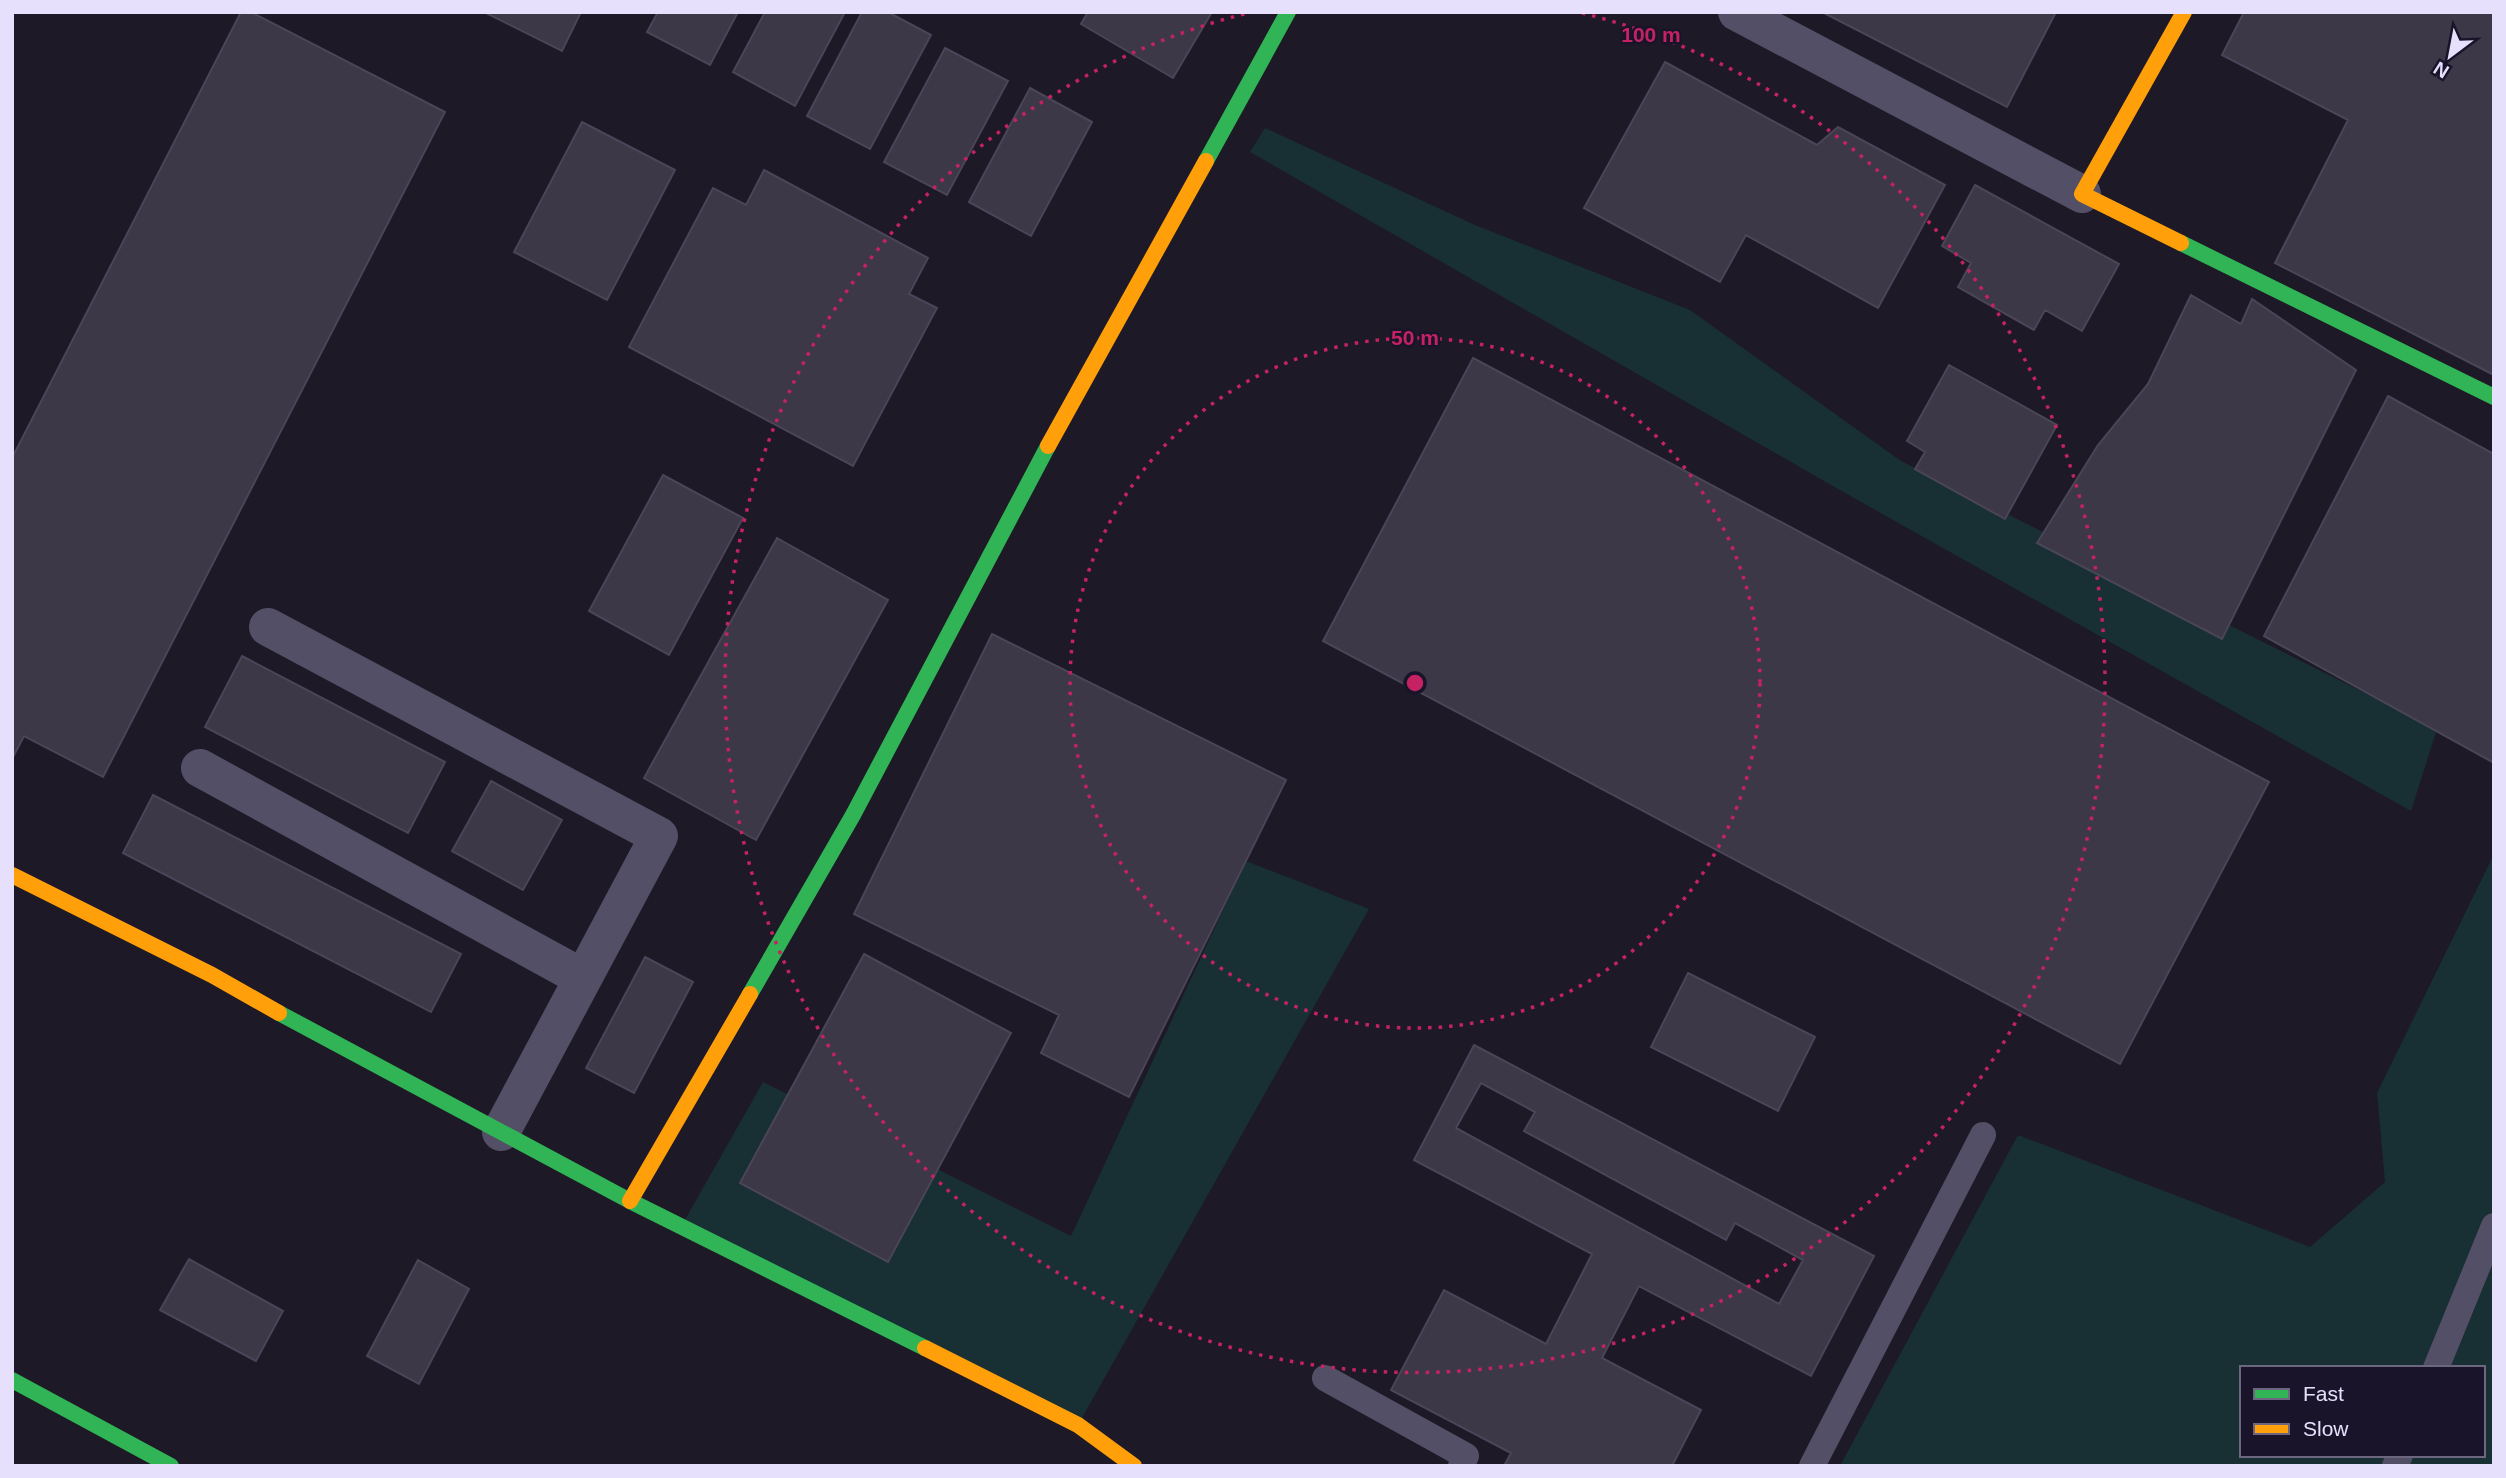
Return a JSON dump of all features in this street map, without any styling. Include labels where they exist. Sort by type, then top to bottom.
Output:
[{"type":"street","points":[[630,1201],[853,815],[986,556],[1288,12]]},
{"type":"street","points":[[1737,12],[2082,194],[2494,397]]},
{"type":"street","points":[[2082,194],[2184,12]]},
{"type":"street","points":[[268,627],[659,836],[500,1132]]},
{"type":"street","points":[[200,768],[583,978]]},
{"type":"street","points":[[12,875],[212,975],[630,1201],[1078,1425],[1134,1466]]},
{"type":"street","points":[[12,1380],[171,1466]]},
{"type":"lane","points":[[1812,1466],[1983,1135]]},
{"type":"lane","points":[[2438,1366],[2494,1226]]},
{"type":"lane","points":[[1325,1378],[1466,1456],[1461,1466]]},
{"type":"green space","points":[[1265,128],[1475,225],[1690,310],[1901,461],[2437,729],[2411,811],[1838,489],[1250,152]]},
{"type":"green space","points":[[2494,854],[2494,1466],[1840,1466],[2018,1135],[2310,1247],[2385,1182],[2377,1093]]},
{"type":"green space","points":[[1246,861],[1369,909],[1078,1425],[682,1225],[763,1082],[1071,1236]]},
{"type":"building","points":[[241,12],[251,12],[445,112],[103,777],[24,736],[12,759],[12,458]]},
{"type":"building","points":[[484,12],[581,12],[562,51]]},
{"type":"building","points":[[658,12],[738,12],[710,65],[647,32]]},
{"type":"building","points":[[765,12],[845,12],[795,106],[733,72]]},
{"type":"building","points":[[862,12],[888,12],[931,35],[870,149],[807,116]]},
{"type":"building","points":[[1088,12],[1212,12],[1173,78],[1081,24]]},
{"type":"building","points":[[1822,12],[2056,12],[2007,107]]},
{"type":"building","points":[[2244,12],[2494,12],[2494,375],[2275,263],[2348,120],[2222,55]]},
{"type":"building","points":[[945,48],[1008,81],[947,195],[884,162]]},
{"type":"building","points":[[1665,62],[1817,145],[1838,127],[1945,185],[1878,308],[1746,235],[1720,282],[1584,208]]},
{"type":"building","points":[[1030,88],[1092,122],[1031,236],[969,202]]},
{"type":"building","points":[[582,122],[675,170],[607,300],[514,252]]},
{"type":"building","points":[[764,170],[928,258],[909,294],[937,308],[853,466],[629,347],[713,188],[746,205]]},
{"type":"building","points":[[1975,185],[2119,264],[2082,331],[2045,310],[2034,330],[1958,287],[1971,263],[1942,246]]},
{"type":"building","points":[[2191,295],[2241,324],[2252,299],[2356,370],[2222,639],[2037,543],[2098,445],[2148,384]]},
{"type":"building","points":[[1473,358],[2269,782],[2120,1064],[1323,641]]},
{"type":"building","points":[[1949,365],[2057,425],[2005,519],[1915,469],[1925,452],[1907,441]]},
{"type":"building","points":[[2388,396],[2494,454],[2494,763],[2264,636]]},
{"type":"building","points":[[663,475],[743,518],[669,655],[589,611]]},
{"type":"building","points":[[777,538],[888,600],[756,840],[644,778]]},
{"type":"building","points":[[992,634],[1286,780],[1129,1097],[1041,1053],[1059,1015],[854,914]]},
{"type":"building","points":[[242,656],[445,762],[408,833],[205,727]]},
{"type":"building","points":[[491,781],[562,820],[523,890],[452,851]]},
{"type":"building","points":[[153,795],[461,954],[431,1012],[123,853]]},
{"type":"building","points":[[864,954],[1011,1033],[888,1262],[740,1183]]},
{"type":"building","points":[[645,957],[693,982],[634,1093],[586,1068]]},
{"type":"building","points":[[1688,973],[1815,1037],[1778,1111],[1651,1047]]},
{"type":"building","points":[[1474,1045],[1874,1256],[1811,1376],[1639,1286],[1602,1358],[1701,1410],[1672,1466],[1504,1466],[1511,1453],[1391,1390],[1444,1290],[1546,1344],[1592,1254],[1414,1160]],"holes":[[[1481,1083],[1535,1112],[1524,1131],[1726,1240],[1735,1223],[1803,1260],[1779,1304],[1456,1128]]]},
{"type":"building","points":[[189,1259],[283,1311],[256,1361],[160,1310]]},
{"type":"building","points":[[418,1260],[469,1289],[419,1384],[367,1356]]},
{"type":"traffic: fast","points":[[1206,161],[1288,12]]},
{"type":"traffic: fast","points":[[2181,243],[2494,397]]},
{"type":"traffic: fast","points":[[750,994],[853,815],[1048,446]]},
{"type":"traffic: fast","points":[[279,1013],[630,1201],[925,1348]]},
{"type":"traffic: fast","points":[[12,1380],[171,1466]]},
{"type":"traffic: slow","points":[[2181,243],[2082,194],[2184,12]]},
{"type":"traffic: slow","points":[[1048,446],[1206,161]]},
{"type":"traffic: slow","points":[[12,875],[212,975],[279,1013]]},
{"type":"traffic: slow","points":[[630,1201],[750,994]]},
{"type":"traffic: slow","points":[[925,1348],[1078,1425],[1134,1466]]}]
